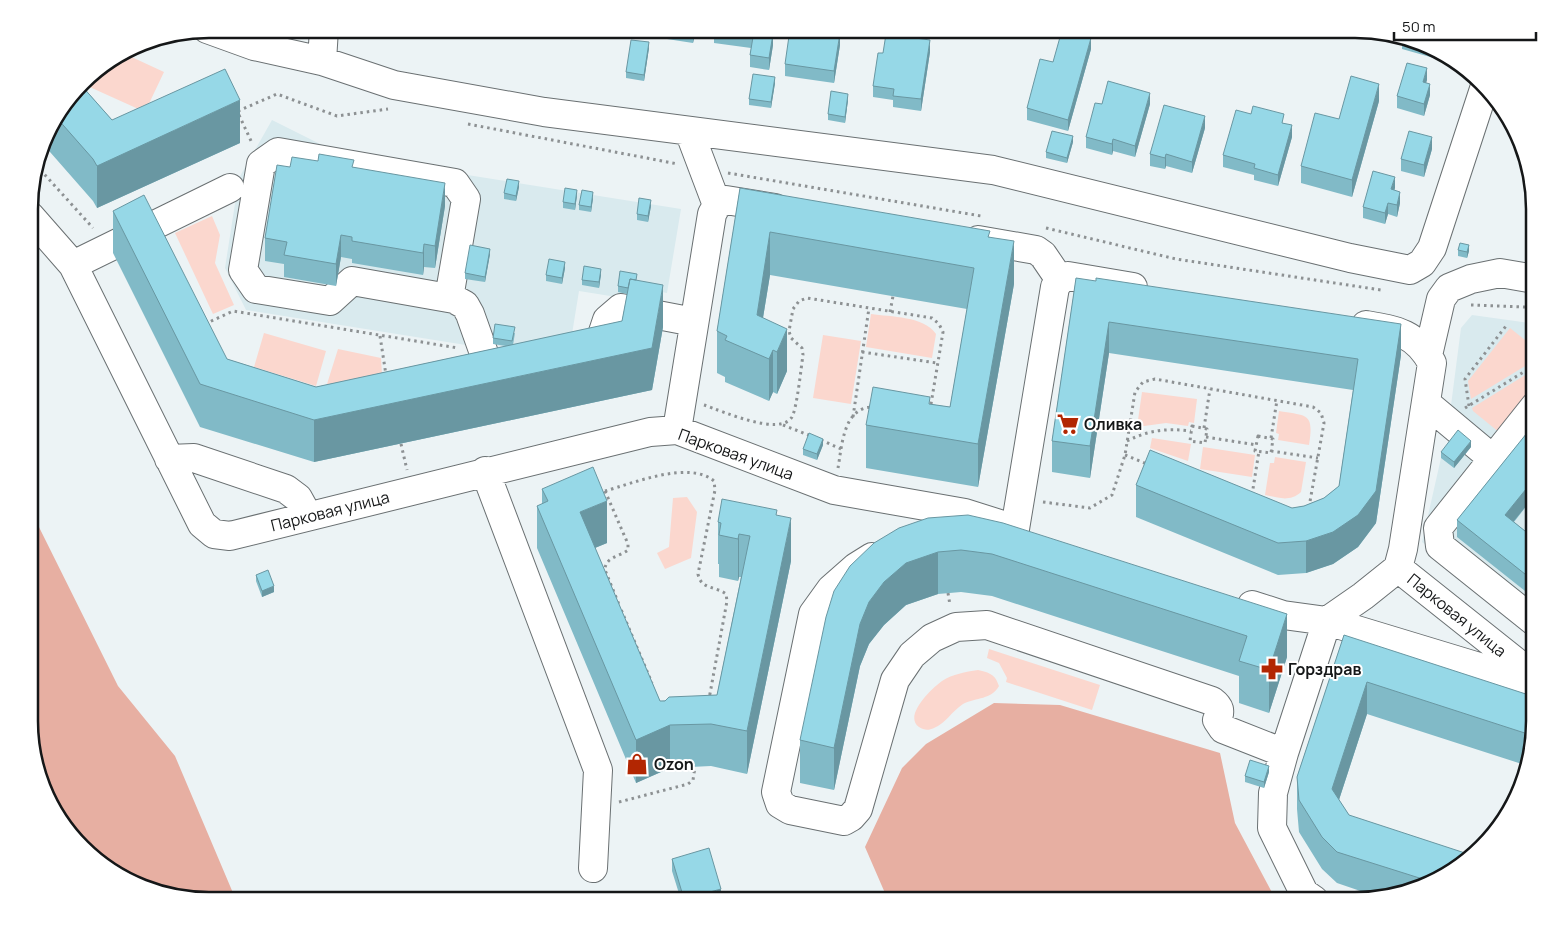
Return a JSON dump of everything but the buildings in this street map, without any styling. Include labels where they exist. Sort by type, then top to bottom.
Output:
[{"type":"street","points":[[232,38],[254,46],[322,61],[394,84],[544,112],[993,170],[1350,258],[1410,270],[1422,263],[1432,248],[1482,94]]},
{"type":"street","points":[[322,61],[323,38]]},
{"type":"street","points":[[688,131],[705,169],[717,205]]},
{"type":"street","points":[[449,298],[466,199],[455,183],[278,152],[262,164],[243,270],[256,289],[330,301],[352,281],[449,298],[465,305],[487,362]]},
{"type":"street","points":[[73,265],[158,237],[230,188]]},
{"type":"street","points":[[677,430],[712,214],[717,205],[726,200],[802,212]]},
{"type":"street","name":"Парковая улица","points":[[38,225],[73,265],[202,524],[214,534],[230,536],[485,471],[650,432],[677,430],[834,490],[965,513],[1025,532],[1020,499]]},
{"type":"street","points":[[953,236],[1036,250],[1043,255],[1060,280]]},
{"type":"street","points":[[1422,263],[1435,271],[1445,294],[1428,355]]},
{"type":"street","points":[[1445,294],[1471,279],[1500,273],[1526,278]]},
{"type":"street","points":[[1020,499],[1055,287],[1060,280],[1068,276],[1155,290]]},
{"type":"street","points":[[555,358],[591,349],[599,344],[607,320],[621,308],[694,322]]},
{"type":"street","points":[[1338,320],[1396,330],[1414,340],[1428,355],[1432,363],[1403,549],[1398,568]]},
{"type":"street","points":[[463,378],[487,362],[518,366]]},
{"type":"street","points":[[1426,403],[1459,414],[1493,458]]},
{"type":"street","points":[[1526,417],[1438,528],[1440,546],[1526,615]]},
{"type":"street","points":[[170,459],[194,458],[286,489],[298,498],[308,516]]},
{"type":"street","points":[[485,471],[598,770],[593,868]]},
{"type":"street","points":[[932,531],[944,527],[965,513]]},
{"type":"street","points":[[894,543],[856,567],[831,588],[813,614],[776,792],[780,804],[790,810],[844,821],[851,817],[858,809],[894,680],[912,656],[932,638],[956,627],[987,625],[1212,701],[1218,706],[1220,713],[1217,720],[1223,730],[1284,753]]},
{"type":"street","name":"Парковая улица","points":[[1327,621],[1363,596],[1398,568],[1526,670]]},
{"type":"street","points":[[1229,598],[1283,615],[1327,621],[1502,674],[1526,685]]},
{"type":"street","points":[[1303,891],[1272,828],[1273,793],[1327,621]]},
{"type":"path","points":[[238,112],[277,94],[337,116],[387,108],[396,110]]},
{"type":"path","points":[[234,103],[252,143],[251,150]]},
{"type":"path","points":[[462,123],[705,169],[985,217]]},
{"type":"path","points":[[42,171],[92,229],[101,225]]},
{"type":"path","points":[[1041,227],[1176,259],[1388,291]]},
{"type":"path","points":[[1445,294],[1478,306],[1526,307]]},
{"type":"path","points":[[890,312],[893,296]]},
{"type":"path","points":[[783,425],[792,417],[803,355],[802,348],[791,338],[789,332],[793,309],[799,301],[807,298],[932,318],[939,324],[943,332],[931,404],[925,412]]},
{"type":"path","points":[[853,417],[869,308]]},
{"type":"path","points":[[202,326],[233,311],[380,336],[487,362]]},
{"type":"path","points":[[1459,414],[1466,379],[1506,326]]},
{"type":"path","points":[[380,336],[387,384]]},
{"type":"path","points":[[862,352],[937,363]]},
{"type":"path","points":[[1459,414],[1526,371]]},
{"type":"path","points":[[1020,499],[1084,508],[1096,505],[1112,495],[1125,455],[1135,392],[1142,382],[1155,379],[1313,407],[1321,413],[1324,423],[1309,510]]},
{"type":"path","points":[[1204,428],[1192,426],[1190,441],[1205,443],[1207,429],[1204,428],[1210,389]]},
{"type":"path","points":[[682,398],[769,426],[783,425],[841,449]]},
{"type":"path","points":[[1271,451],[1273,439],[1270,438],[1277,400]]},
{"type":"path","points":[[834,490],[847,424],[853,417],[868,408],[877,407]]},
{"type":"path","points":[[1127,441],[1154,430],[1169,428],[1191,431]]},
{"type":"path","points":[[1270,438],[1258,436],[1255,451],[1270,453],[1271,451],[1318,458]]},
{"type":"path","points":[[1206,437],[1256,444]]},
{"type":"path","points":[[1252,497],[1259,451]]},
{"type":"path","points":[[1125,455],[1152,466]]},
{"type":"path","points":[[597,494],[679,472],[707,476],[714,482],[715,490],[698,574],[700,581],[706,587],[720,590],[726,594],[727,601],[708,704]]},
{"type":"path","points":[[606,491],[628,544],[628,550],[609,560],[605,565],[605,570],[654,688]]},
{"type":"path","points":[[613,610],[620,607]]},
{"type":"path","points":[[596,808],[688,784],[694,780],[695,767]]},
{"type":"shaded area","points":[[130,56],[164,72],[145,112],[89,87],[113,66]]},
{"type":"shaded area","points":[[272,120],[342,155],[681,209],[667,293],[651,290],[648,302],[579,291],[572,334],[510,350],[490,343],[466,345],[246,310],[225,268],[239,178]]},
{"type":"shaded area","points":[[212,216],[220,235],[215,263],[234,305],[213,314],[175,233]]},
{"type":"shaded area","points":[[871,314],[906,318],[931,328],[936,334],[932,358],[866,347]]},
{"type":"shaded area","points":[[1472,315],[1526,323],[1526,626],[1422,542],[1441,458],[1458,436],[1450,413],[1461,328]]},
{"type":"shaded area","points":[[1510,328],[1526,341],[1526,365],[1471,399],[1468,381]]},
{"type":"shaded area","points":[[264,333],[326,351],[316,386],[254,367]]},
{"type":"shaded area","points":[[823,335],[861,341],[851,404],[813,398]]},
{"type":"shaded area","points":[[338,349],[381,358],[383,390],[322,400]]},
{"type":"shaded area","points":[[1526,375],[1526,400],[1500,433],[1473,411],[1472,408]]},
{"type":"shaded area","points":[[1142,392],[1197,399],[1194,423],[1189,422],[1188,426],[1166,423],[1137,427]]},
{"type":"shaded area","points":[[1279,411],[1307,418],[1310,427],[1309,445],[1278,440],[1279,434],[1276,433]]},
{"type":"shaded area","points":[[1152,438],[1191,444],[1188,461],[1150,448]]},
{"type":"shaded area","points":[[1203,447],[1255,455],[1252,477],[1200,469]]},
{"type":"shaded area","points":[[1275,457],[1306,462],[1301,492],[1297,495],[1284,498],[1265,495],[1270,463],[1274,463]]},
{"type":"shaded area","points":[[687,497],[697,512],[691,558],[665,569],[657,553],[669,547],[673,498]]},
{"type":"shaded area","points":[[38,525],[118,686],[175,756],[233,892],[208,892],[164,886],[123,869],[104,856],[73,825],[55,796],[47,776],[39,743]]},
{"type":"shaded area","points":[[989,649],[1100,685],[1092,710],[1006,682],[1007,678],[999,663],[987,658]]},
{"type":"shaded area","points":[[978,670],[994,676],[999,686],[996,691],[988,696],[963,704],[942,724],[930,730],[919,727],[915,722],[914,716],[921,702],[932,690],[950,677]]},
{"type":"shaded area","points":[[994,703],[1060,705],[1220,753],[1235,823],[1271,891],[884,891],[865,847],[902,768],[926,744]]},
{"type":"place","name":"Оливка","points":[[1068,424]]},
{"type":"place","name":"Горздрав","points":[[1272,669]]},
{"type":"place","name":"Ozon","points":[[637,764]]}]
